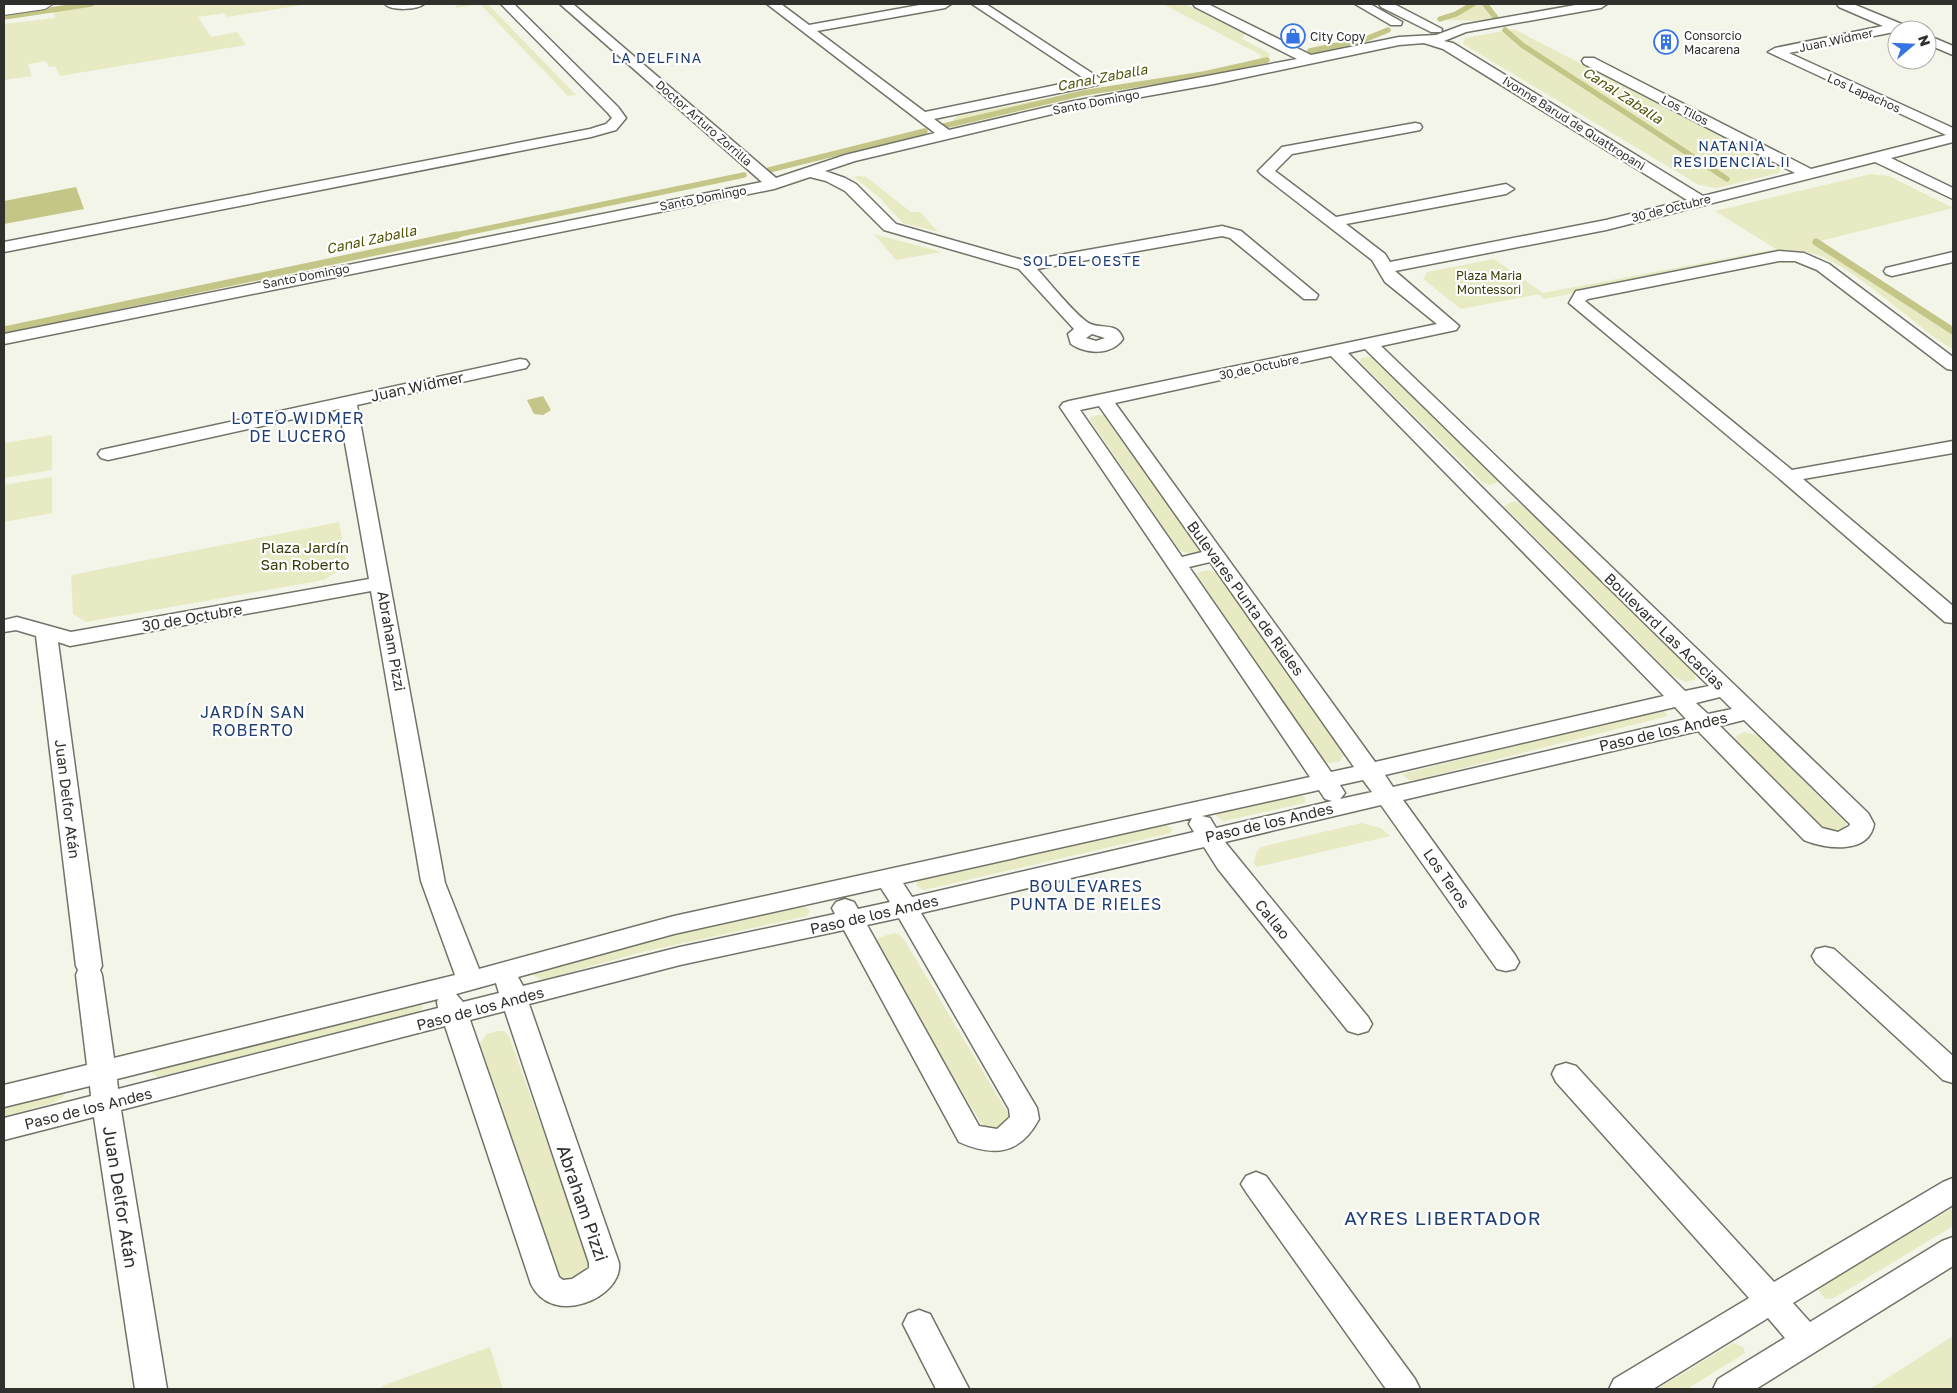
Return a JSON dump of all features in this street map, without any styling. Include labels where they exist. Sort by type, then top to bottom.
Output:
[{"type":"main road","points":[[4,10],[42,4]]},
{"type":"street","points":[[391,4],[418,4]]},
{"type":"street","points":[[4,247],[591,133],[617,124],[619,118],[613,110],[507,4]]},
{"type":"street","name":"Doctor Arturo Zorrilla","points":[[566,4],[774,184]]},
{"type":"street","points":[[773,4],[946,135]]},
{"type":"street","points":[[807,30],[945,4]]},
{"type":"street","points":[[922,117],[1098,81],[978,4]]},
{"type":"street","points":[[1199,4],[1308,59]]},
{"type":"street","points":[[1361,4],[1404,34]]},
{"type":"street","name":"Ivonne Barud de Quattropani","points":[[1385,4],[1700,201]]},
{"type":"street","name":"Santo Domingo","points":[[4,339],[774,184],[843,160],[946,135],[1069,106],[1308,59],[1404,34],[1436,37],[1463,29],[1601,4]]},
{"type":"street","points":[[1843,4],[1887,22]]},
{"type":"street","name":"Juan Widmer","points":[[1775,52],[1887,31]]},
{"type":"street","points":[[1937,43],[1953,50]]},
{"type":"street","name":"Los Lapachos","points":[[1775,52],[1953,133]]},
{"type":"street","name":"Los Tilos","points":[[1590,61],[1808,174]]},
{"type":"street","points":[[1386,268],[1379,257],[1266,171],[1287,150],[1416,127]]},
{"type":"street","name":"30 de Octubre","points":[[1176,564],[1069,408],[1450,326],[1391,278],[1386,268],[1606,225],[1875,156],[1953,138]]},
{"type":"street","points":[[1875,156],[1953,194]]},
{"type":"street","points":[[809,172],[844,182],[877,218],[890,227],[1025,266],[1085,330]]},
{"type":"street","points":[[1333,222],[1506,189]]},
{"type":"street","points":[[1025,266],[1222,231],[1235,234],[1310,295]]},
{"type":"street","points":[[1953,365],[1822,267],[1798,256],[1779,256],[1582,295],[1578,298],[1577,303],[1788,476],[1953,618]]},
{"type":"street","points":[[1892,271],[1953,257]]},
{"type":"street","name":"Boulevard Las Acacias","points":[[1335,350],[1813,834],[1833,841],[1841,841],[1860,830],[1862,824],[1859,819],[1368,343]]},
{"type":"street","name":"Juan Widmer","points":[[108,454],[520,364]]},
{"type":"street","name":"Bulevares Punta de Rieles","points":[[1104,400],[1388,795]]},
{"type":"street","name":"Abraham Pizzi","points":[[347,402],[435,885],[457,984],[455,1015],[546,1284],[556,1292],[569,1292],[598,1280],[605,1272],[604,1263],[505,971]]},
{"type":"street","points":[[1788,476],[1953,447]]},
{"type":"street","points":[[1482,498],[1519,490]]},
{"type":"street","points":[[1216,555],[1176,564],[1342,806]]},
{"type":"street","name":"30 de Octubre","points":[[4,626],[17,623],[70,639],[381,583]]},
{"type":"street","name":"Juan Delfor Atán","points":[[46,632],[106,1104],[151,1389]]},
{"type":"street","name":"Paso de los Andes","points":[[4,1096],[457,984],[674,925],[1325,782],[1725,689]]},
{"type":"street","name":"Paso de los Andes","points":[[4,1130],[680,956],[905,908],[1748,712]]},
{"type":"street","name":"Los Teros","points":[[1388,795],[1506,962]]},
{"type":"street","name":"Callao","points":[[1192,811],[1226,862],[1358,1024]]},
{"type":"street","points":[[835,890],[969,1134],[981,1140],[1006,1138],[1016,1132],[1025,1119],[1023,1108],[888,878]]},
{"type":"street","points":[[1825,956],[1953,1072]]},
{"type":"street","points":[[1566,1074],[1807,1340]]},
{"type":"street","points":[[1256,1184],[1404,1389]]},
{"type":"street","points":[[1625,1389],[1953,1190]]},
{"type":"street","points":[[1729,1389],[1953,1250]]},
{"type":"street","points":[[919,1324],[953,1389]]},
{"type":"green space","points":[[96,4],[308,4],[227,17],[224,13],[198,17],[211,37],[237,32],[246,45],[60,76],[55,66],[49,67],[46,61],[28,64],[32,76],[4,80],[4,24],[55,18],[53,10]]},
{"type":"green space","points":[[458,4],[480,4],[455,8]]},
{"type":"green space","points":[[480,4],[488,4],[576,95],[568,96]]},
{"type":"green space","points":[[1163,4],[1187,5],[1245,34],[1242,39],[1269,53],[1269,57],[1259,59],[1261,55]]},
{"type":"green space","points":[[1476,4],[1483,4],[1497,21],[1441,20],[1458,15]]},
{"type":"green space","points":[[1514,29],[1780,167],[1779,173],[1717,188],[1699,185],[1463,44],[1465,38]]},
{"type":"green space","points":[[1080,92],[951,123],[957,116]]},
{"type":"green space","name":"Plaza Maria Montessori","points":[[1871,174],[1889,176],[1953,208],[1820,241],[1953,327],[1953,349],[1852,273],[1810,253],[1791,251],[1544,299],[1539,294],[1461,309],[1423,279],[1427,272],[1494,259],[1543,293],[1776,249],[1715,211]]},
{"type":"green space","points":[[854,177],[866,177],[911,212],[920,212],[938,232],[903,223],[880,198]]},
{"type":"green space","points":[[874,234],[942,252],[896,260]]},
{"type":"green space","points":[[1361,358],[1378,358],[1500,479],[1498,482],[1490,485],[1482,482],[1360,362]]},
{"type":"green space","points":[[1106,415],[1200,549],[1198,552],[1190,554],[1179,550],[1090,420],[1091,417]]},
{"type":"green space","points":[[52,435],[52,470],[4,478],[4,443]]},
{"type":"green space","points":[[52,477],[52,513],[4,522],[4,485]]},
{"type":"green space","points":[[1514,501],[1523,504],[1695,673],[1695,680],[1685,682],[1672,675],[1504,506]]},
{"type":"green space","name":"Plaza Jardín San Roberto","points":[[339,522],[347,566],[324,580],[86,622],[73,614],[71,575]]},
{"type":"green space","points":[[1209,570],[1217,573],[1344,754],[1339,762],[1326,763],[1321,760],[1196,577],[1199,572]]},
{"type":"green space","points":[[1657,710],[1664,711],[1668,716],[1416,780],[1409,780],[1402,774]]},
{"type":"green space","points":[[1744,732],[1757,735],[1846,823],[1845,829],[1834,832],[1824,828],[1737,740],[1736,736]]},
{"type":"green space","points":[[1296,795],[1303,796],[1306,800],[1304,803],[1224,821],[1216,816],[1217,813]]},
{"type":"green space","points":[[1361,823],[1381,828],[1390,836],[1257,867],[1254,863],[1256,853],[1261,847]]},
{"type":"green space","points":[[1165,824],[1172,829],[1171,833],[924,890],[917,886],[917,882],[920,880]]},
{"type":"green space","points":[[804,906],[810,911],[807,916],[642,952],[542,980],[534,976],[534,972],[632,944]]},
{"type":"green space","points":[[894,933],[900,935],[905,941],[1009,1115],[1010,1118],[1003,1126],[989,1129],[980,1122],[877,948],[876,941],[878,938]]},
{"type":"green space","points":[[420,1003],[423,1008],[417,1014],[158,1077],[152,1073],[153,1069]]},
{"type":"green space","points":[[504,1031],[509,1036],[590,1263],[588,1271],[579,1277],[567,1281],[557,1275],[480,1043],[487,1034]]},
{"type":"green space","points":[[52,1091],[62,1091],[64,1096],[53,1103],[4,1116],[4,1103]]},
{"type":"green space","points":[[1953,1208],[1953,1226],[1834,1298],[1825,1299],[1818,1289],[1820,1286]]},
{"type":"green space","points":[[1953,1336],[1953,1389],[1870,1389]]},
{"type":"green space","points":[[1733,1343],[1743,1347],[1745,1353],[1687,1389],[1657,1389]]},
{"type":"green space","points":[[490,1347],[503,1389],[383,1389],[382,1386]]},
{"type":"shaded area","points":[[76,187],[84,209],[4,224],[4,201]]},
{"type":"shaded area","points":[[543,396],[551,410],[543,415],[534,414],[527,400]]},
{"type":"waterway","points":[[4,17],[91,4]]},
{"type":"waterway","name":"Canal Zaballa","points":[[1440,19],[1456,14],[1473,4]]},
{"type":"waterway","name":"Canal Zaballa","points":[[1485,4],[1496,18]]},
{"type":"waterway","name":"Canal Zaballa","points":[[1310,51],[1366,39],[1388,30]]},
{"type":"waterway","name":"Canal Zaballa","points":[[1505,30],[1522,45],[1727,179]]},
{"type":"waterway","name":"Canal Zaballa","points":[[944,126],[1083,93],[1204,74],[1267,60]]},
{"type":"waterway","name":"Canal Zaballa","points":[[769,170],[925,131]]},
{"type":"waterway","name":"Canal Zaballa","points":[[451,236],[744,175]]},
{"type":"waterway","name":"Canal Zaballa","points":[[4,330],[457,235]]},
{"type":"waterway","name":"Canal Zaballa","points":[[1816,242],[1953,331]]},
{"type":"place","name":"City Copy","points":[[1293,36]]},
{"type":"place","name":"Consorcio Macarena","points":[[1666,42]]},
{"type":"district","name":"LA DELFINA","points":[[657,57]]},
{"type":"district","name":"NATANIA RESIDENCIAL II","points":[[1732,154]]},
{"type":"district","name":"SOL DEL OESTE","points":[[1082,260]]},
{"type":"district","name":"LOTEO WIDMER DE LUCERO","points":[[298,427]]},
{"type":"district","name":"JARDÍN SAN ROBERTO","points":[[253,721]]},
{"type":"district","name":"BOULEVARES PUNTA DE RIELES","points":[[1086,895]]},
{"type":"district","name":"AYRES LIBERTADOR","points":[[1443,1217]]}]
